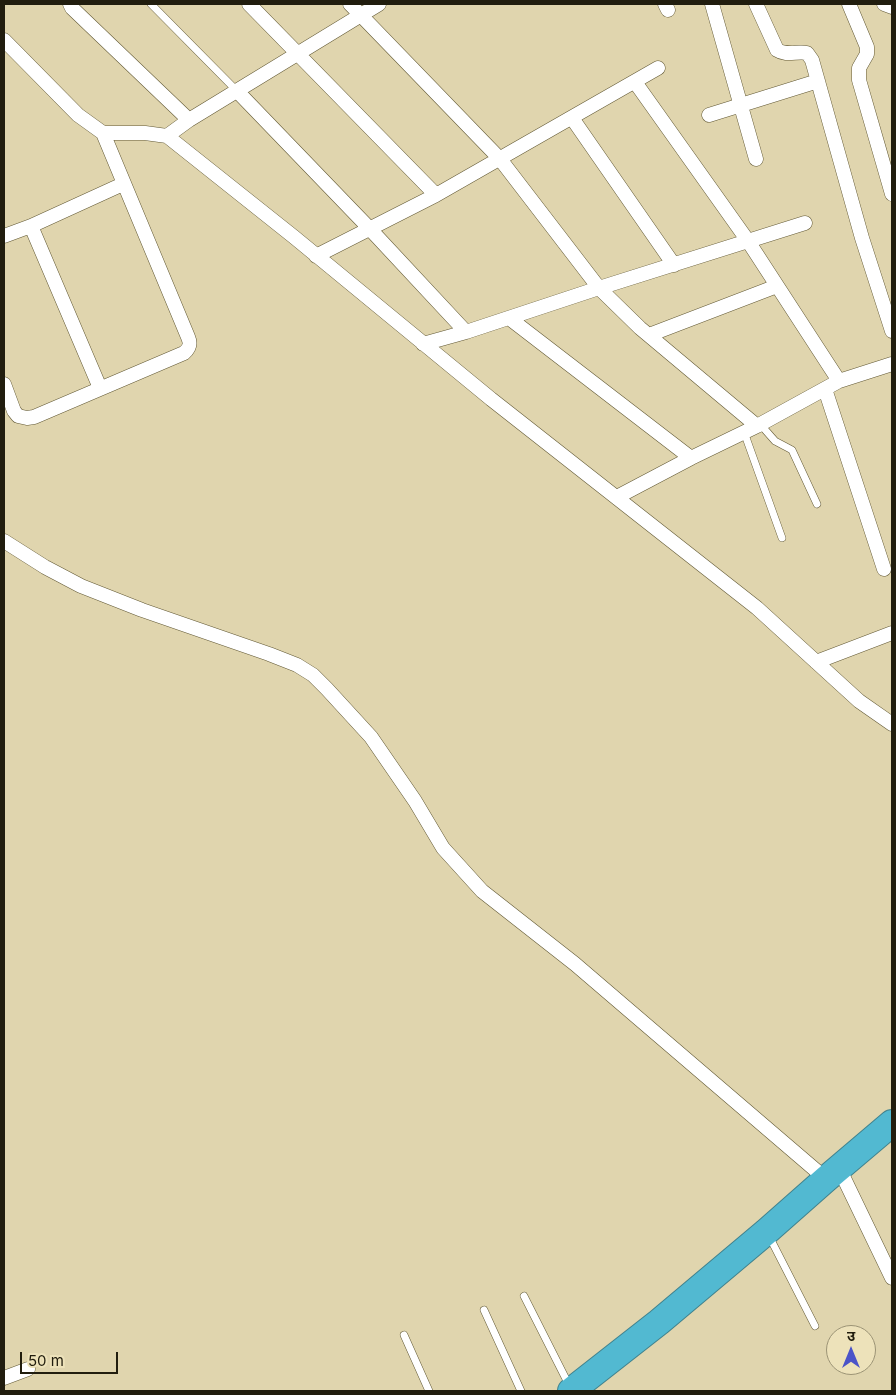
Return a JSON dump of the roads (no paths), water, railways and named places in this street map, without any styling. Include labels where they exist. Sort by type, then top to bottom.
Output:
[{"type":"highway","points":[[571,1391],[659,1322],[892,1123]]},
{"type":"street","points":[[70,4],[190,120]]},
{"type":"street","points":[[248,4],[436,195]]},
{"type":"street","points":[[350,4],[500,159],[599,288],[649,335],[754,427]]},
{"type":"street","points":[[167,136],[379,4]]},
{"type":"street","points":[[712,4],[756,160]]},
{"type":"street","points":[[756,4],[777,50],[786,54],[807,53],[812,60],[862,238],[892,331]]},
{"type":"street","points":[[849,4],[868,47],[868,54],[859,68],[859,80],[892,194]]},
{"type":"street","points":[[884,4],[892,7]]},
{"type":"street","points":[[4,384],[14,411],[18,416],[34,417],[184,353],[190,345],[103,133],[78,115],[6,47]]},
{"type":"street","points":[[316,256],[436,195],[658,68]]},
{"type":"street","points":[[709,115],[818,81]]},
{"type":"street","points":[[635,82],[748,241],[839,381]]},
{"type":"street","points":[[237,91],[466,332]]},
{"type":"street","points":[[572,118],[674,264]]},
{"type":"street","points":[[103,133],[145,133],[167,136],[491,399],[757,608],[859,701],[892,724]]},
{"type":"street","points":[[4,236],[31,226],[123,184]]},
{"type":"street","points":[[423,344],[805,224]]},
{"type":"street","points":[[31,226],[100,388]]},
{"type":"street","points":[[649,335],[777,286]]},
{"type":"street","points":[[509,318],[691,458]]},
{"type":"street","points":[[617,497],[839,381],[892,364]]},
{"type":"street","points":[[825,389],[884,569]]},
{"type":"street","points":[[4,541],[45,567],[81,586],[142,610],[269,654],[297,665],[313,675],[371,737],[415,801],[443,848],[482,890],[833,1173],[892,1278]]},
{"type":"street","points":[[816,662],[892,633]]},
{"type":"street","points":[[4,1378],[28,1369]]},
{"type":"lane","points":[[151,4],[237,91]]},
{"type":"lane","points":[[754,427],[792,450],[817,504]]},
{"type":"lane","points":[[754,427],[782,538]]},
{"type":"lane","points":[[766,1232],[814,1326]]},
{"type":"lane","points":[[524,1296],[571,1391]]},
{"type":"lane","points":[[484,1310],[521,1391]]},
{"type":"lane","points":[[404,1335],[428,1391]]}]
